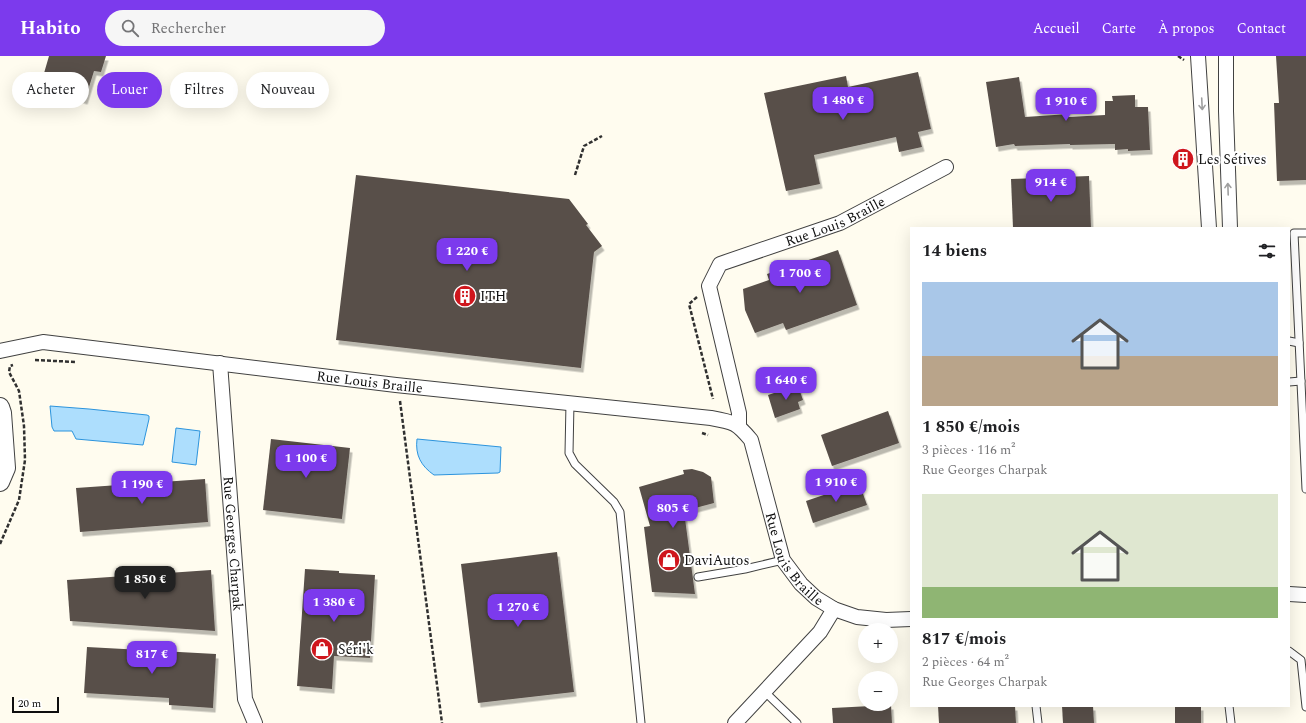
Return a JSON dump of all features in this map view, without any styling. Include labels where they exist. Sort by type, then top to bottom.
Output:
[{"type":"street","points":[[1198,56],[1208,227]]},
{"type":"street","points":[[1226,56],[1226,111],[1230,227]]},
{"type":"street","name":"Rue Louis Braille","points":[[709,286],[720,264],[840,223],[946,167]]},
{"type":"street","points":[[709,286],[739,413],[739,426]]},
{"type":"street","name":"Rue Louis Braille","points":[[0,351],[43,342],[172,358],[220,362],[396,385],[725,420],[739,426],[751,440],[783,560],[801,584],[816,598],[834,609],[857,617],[886,620],[910,619]]},
{"type":"street","name":"Rue Georges Charpak","points":[[220,362],[245,699],[255,723]]},
{"type":"street","points":[[0,407],[2,413],[6,468],[0,482]]},
{"type":"street","points":[[1290,594],[1306,594]]},
{"type":"street","points":[[736,723],[820,632],[834,609]]},
{"type":"lane","points":[[1306,233],[1294,234],[1306,489]]},
{"type":"lane","points":[[1290,341],[1299,343]]},
{"type":"lane","points":[[1290,382],[1301,381]]},
{"type":"lane","points":[[570,403],[569,453],[574,464],[614,502],[620,512],[641,723]]},
{"type":"lane","points":[[698,577],[746,569],[783,560]]},
{"type":"lane","points":[[1290,652],[1301,660],[1306,707]]},
{"type":"lane","points":[[765,692],[797,723]]},
{"type":"lane","points":[[1036,707],[1038,723]]},
{"type":"lane","points":[[1230,707],[1231,723]]},
{"type":"path","points":[[574,175],[584,146],[602,136]]},
{"type":"path","points":[[709,286],[689,304],[713,399]]},
{"type":"path","points":[[400,401],[442,723]]},
{"type":"water","points":[[50,406],[147,415],[149,416],[149,419],[143,445],[76,439],[72,431],[54,431],[52,427]]},
{"type":"water","points":[[176,428],[200,431],[196,465],[172,462]]},
{"type":"water","points":[[417,439],[501,447],[500,472],[434,475],[429,472],[420,460],[417,450]]},
{"type":"building","points":[[49,56],[106,56],[101,72],[94,71],[89,87],[89,72],[44,72]]},
{"type":"building","points":[[1276,56],[1306,56],[1306,180],[1277,181],[1274,103],[1279,103]]},
{"type":"building","points":[[918,72],[931,129],[918,132],[922,147],[899,152],[896,137],[814,155],[820,184],[786,191],[764,93],[846,76],[848,87]]},
{"type":"building","points":[[1019,77],[1025,117],[1069,114],[1069,117],[1105,115],[1105,101],[1113,101],[1112,96],[1135,95],[1135,107],[1148,107],[1150,150],[1115,150],[1115,144],[1015,146],[1014,144],[996,147],[986,82]]},
{"type":"building","name":"ITH","points":[[356,175],[569,199],[602,246],[594,252],[581,368],[336,340]]},
{"type":"building","points":[[1089,176],[1091,227],[1013,227],[1011,179]]},
{"type":"building","points":[[838,250],[857,305],[786,330],[783,323],[755,333],[745,310],[743,289],[769,280],[767,274]]},
{"type":"building","points":[[797,383],[803,400],[798,402],[800,409],[775,418],[768,395]]},
{"type":"building","points":[[888,411],[899,443],[832,466],[821,435]]},
{"type":"building","points":[[271,439],[350,448],[342,519],[263,510]]},
{"type":"building","name":"DaviAutos","points":[[692,469],[703,472],[711,477],[714,503],[684,511],[695,594],[652,592],[644,527],[650,526],[639,487],[684,474],[683,470]]},
{"type":"building","points":[[205,479],[208,522],[80,532],[76,488]]},
{"type":"building","points":[[859,483],[867,505],[813,523],[806,501]]},
{"type":"building","points":[[557,552],[574,692],[478,703],[461,564]]},
{"type":"building","points":[[305,569],[375,575],[370,658],[334,656],[332,689],[297,686]]},
{"type":"building","points":[[211,570],[215,631],[70,621],[67,580]]},
{"type":"building","points":[[87,647],[216,654],[213,708],[169,705],[169,698],[84,693]]},
{"type":"building","points":[[858,707],[858,711],[891,711],[892,723],[833,723],[832,708]]},
{"type":"building","points":[[938,707],[1015,707],[1016,723],[939,723]]},
{"type":"building","points":[[1062,707],[1093,707],[1094,723],[1063,723]]},
{"type":"building","points":[[1175,707],[1201,707],[1201,723],[1175,723]]},
{"type":"place","name":"Les Sétives","points":[[1183,159]]},
{"type":"place","name":"ITH","points":[[465,296]]},
{"type":"place","name":"DaviAutos","points":[[669,560]]},
{"type":"place","name":"Séri'k","points":[[322,649]]}]
